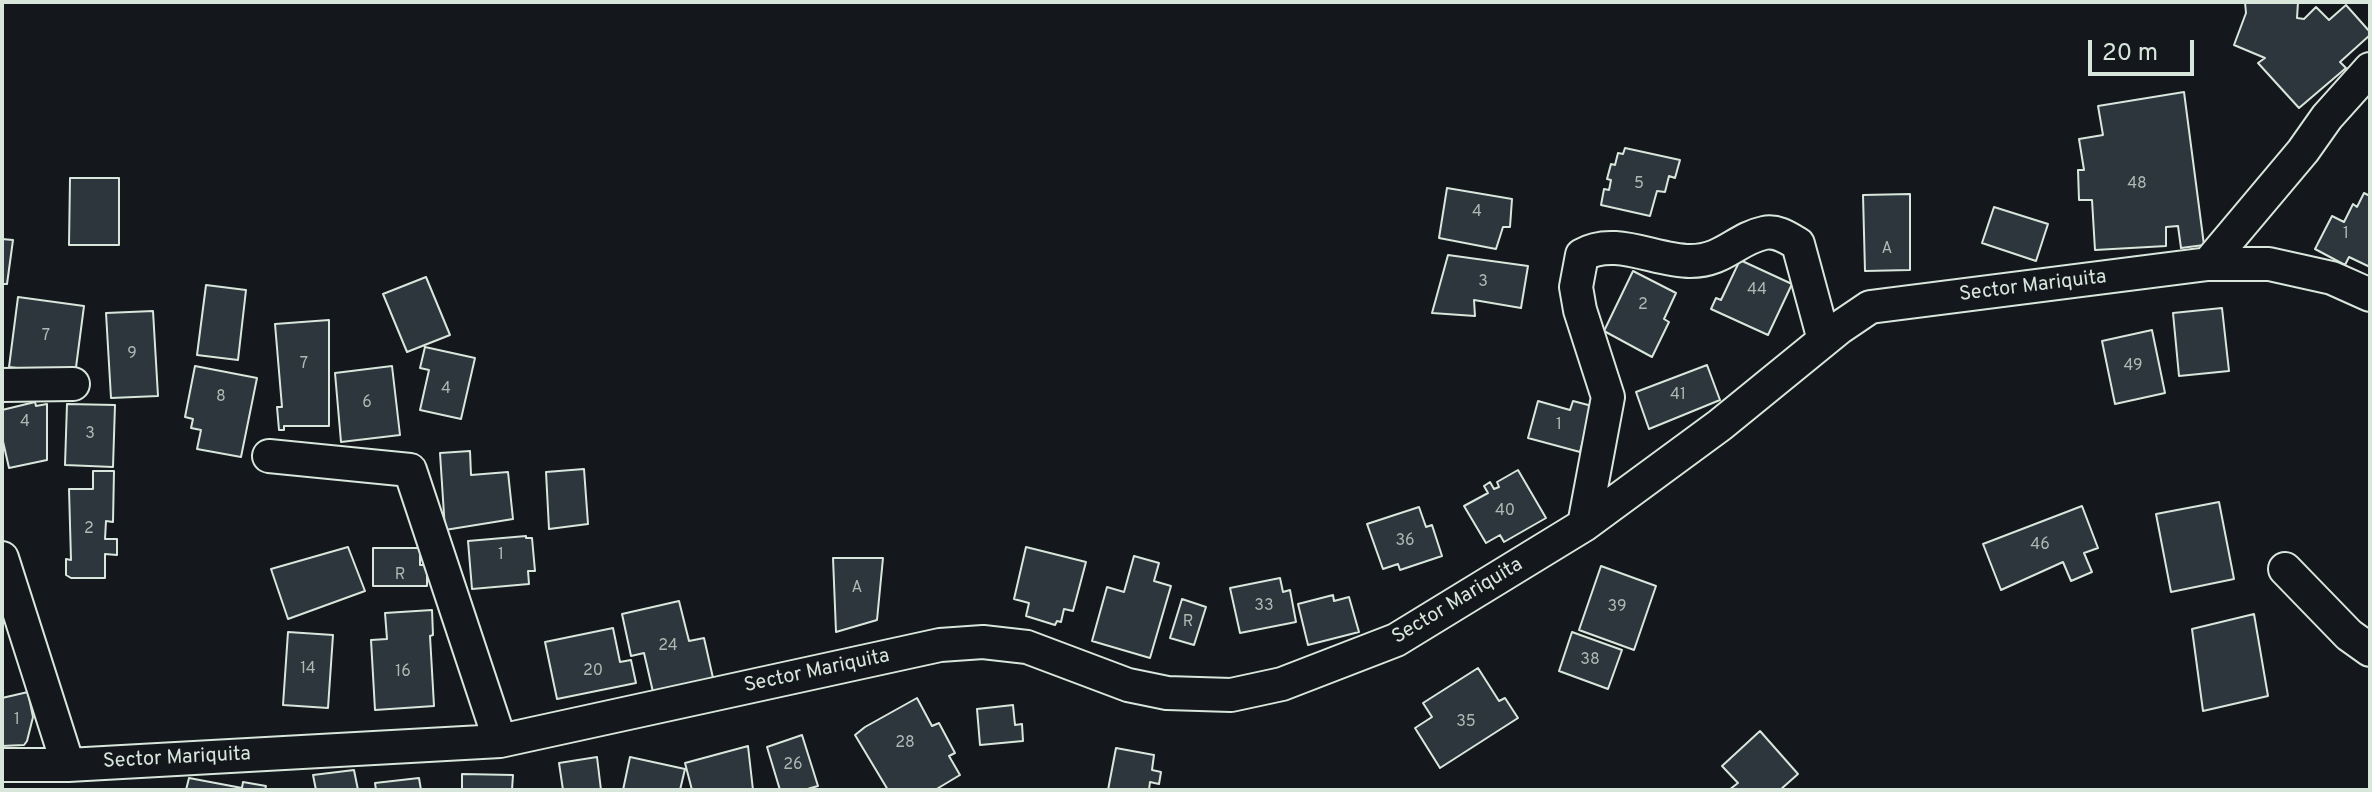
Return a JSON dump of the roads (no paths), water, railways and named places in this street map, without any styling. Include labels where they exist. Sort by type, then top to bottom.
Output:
[{"type":"street","points":[[2208,264],[2303,151],[2327,117],[2370,69]]},
{"type":"street","points":[[1584,525],[1608,397],[1580,310],[1576,287],[1582,255],[1594,249],[1616,248],[1687,261],[1712,260],[1765,232],[1780,234],[1798,244],[1824,340]]},
{"type":"street","name":"Sector Mariquita","points":[[2,765],[68,765],[500,741],[940,645],[983,642],[1027,647],[1128,685],[1167,693],[1231,695],[1282,684],[1396,640],[1584,525],[1720,425],[1824,340],[1870,307],[2208,264],[2269,264],[2332,278],[2370,295]]},
{"type":"street","points":[[2,385],[73,384]]},
{"type":"street","points":[[269,456],[410,470],[500,741]]},
{"type":"street","points":[[2,558],[68,765]]},
{"type":"street","points":[[2285,569],[2349,635],[2370,650]]}]
